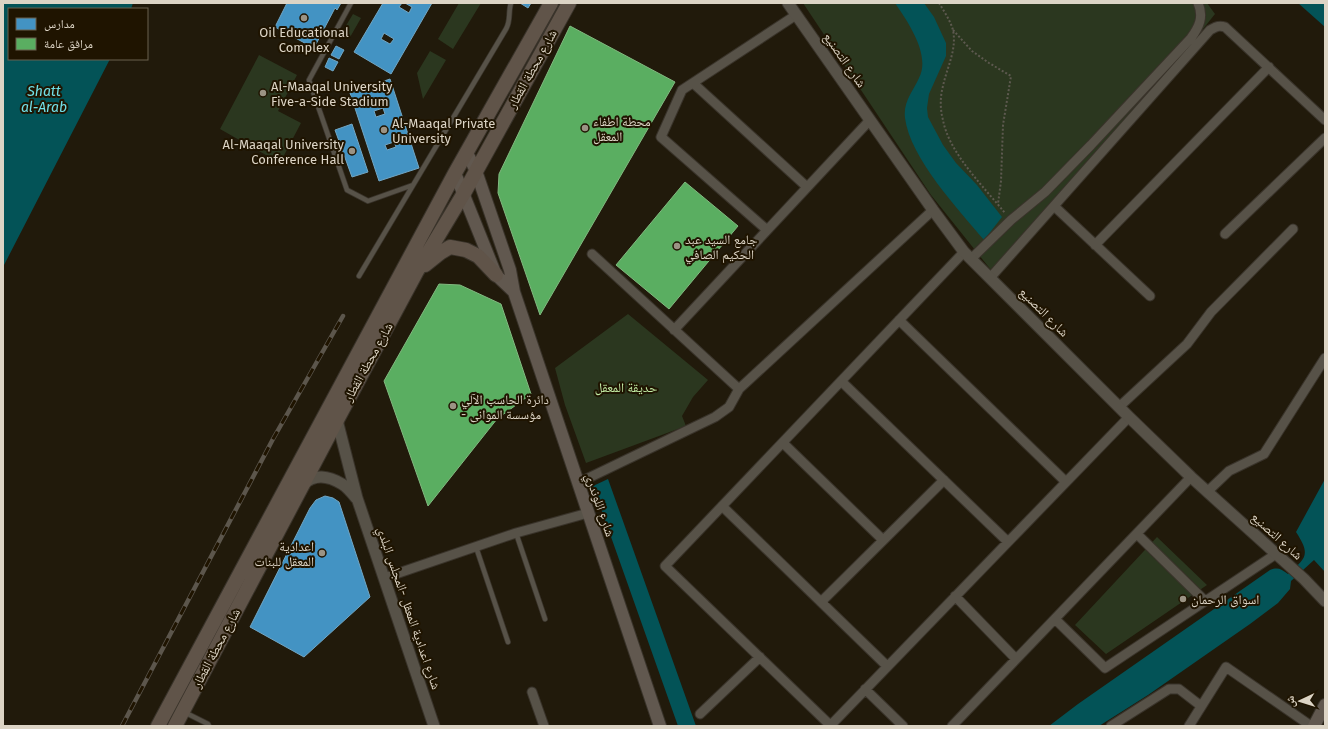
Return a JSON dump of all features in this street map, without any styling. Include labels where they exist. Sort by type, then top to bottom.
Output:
[{"type":"main road","name":"شارع محطة القطار","points":[[158,726],[455,173],[550,3]]},
{"type":"main road","name":"شارع محطة القطار","points":[[175,726],[300,488],[417,272],[464,193],[569,3]]},
{"type":"main road","points":[[521,55],[534,64]]},
{"type":"main road","name":"شارع اللوندري","points":[[467,153],[476,170],[510,270],[514,292],[660,726]]},
{"type":"main road","points":[[455,173],[496,275]]},
{"type":"main road","points":[[417,272],[440,253],[450,247],[466,250],[478,256],[514,292]]},
{"type":"main road","points":[[1314,726],[1325,705]]},
{"type":"street","name":"شارع التصنيع","points":[[788,3],[933,210],[968,255],[1129,417],[1207,492],[1304,579],[1325,601]]},
{"type":"street","points":[[1129,417],[830,726],[666,566],[899,320],[968,255],[1045,192],[1091,145],[1191,38],[1201,19],[1198,3]]},
{"type":"street","points":[[767,230],[661,137],[682,90],[796,15]]},
{"type":"street","points":[[990,278],[1210,30],[1219,25],[1225,27],[1325,120]]},
{"type":"street","points":[[1095,245],[1269,67]]},
{"type":"street","points":[[693,83],[807,187]]},
{"type":"street","points":[[674,330],[870,120]]},
{"type":"street","points":[[1225,234],[1325,138]]},
{"type":"street","points":[[1054,206],[1150,296]]},
{"type":"street","points":[[578,483],[715,417],[729,407],[738,389],[933,210]]},
{"type":"street","points":[[1119,407],[1188,344],[1211,312],[1292,229]]},
{"type":"street","points":[[592,254],[738,389]]},
{"type":"street","points":[[899,320],[1066,482]]},
{"type":"street","points":[[1207,492],[1229,471],[1264,454],[1325,358]]},
{"type":"street","points":[[841,381],[1008,542]]},
{"type":"street","name":"شارع اعدادية المعقل -المجلس البلدي","points":[[337,420],[356,498],[434,726]]},
{"type":"street","points":[[782,443],[883,540]]},
{"type":"street","points":[[300,488],[310,479],[327,477],[342,484],[356,498]]},
{"type":"street","points":[[952,726],[1191,477]]},
{"type":"street","points":[[821,602],[944,480]]},
{"type":"street","points":[[722,506],[887,666]]},
{"type":"street","points":[[384,578],[516,533],[588,513]]},
{"type":"street","points":[[1137,534],[1206,601]]},
{"type":"street","points":[[1054,619],[1105,668],[1276,554]]},
{"type":"street","points":[[955,596],[1016,659]]},
{"type":"street","points":[[700,714],[760,657]]},
{"type":"street","points":[[1189,726],[1226,667],[1311,726]]},
{"type":"street","points":[[865,689],[903,726]]},
{"type":"street","points":[[1111,726],[1169,689],[1179,689],[1201,706]]},
{"type":"street","points":[[532,692],[544,726]]},
{"type":"street","points":[[1294,726],[1298,717]]},
{"type":"lane","points":[[351,3],[309,80],[314,95],[347,190],[368,201],[413,185]]},
{"type":"lane","points":[[359,276],[508,26],[511,3]]},
{"type":"lane","points":[[516,533],[545,619]]},
{"type":"lane","points":[[476,547],[508,642]]},
{"type":"lane","points":[[182,711],[208,724],[209,726]]},
{"type":"path","points":[[939,3],[952,29],[972,51],[989,64],[1010,76],[1003,124],[1001,181],[998,204]]},
{"type":"path","points":[[952,29],[954,46],[943,86],[941,99],[942,119],[948,136],[961,159],[1011,220]]},
{"type":"green space","points":[[459,3],[481,3],[453,49],[438,39]]},
{"type":"green space","points":[[803,3],[1207,3],[1215,14],[1195,39],[991,270],[931,195]]},
{"type":"green space","points":[[353,14],[361,18],[349,39],[341,34]]},
{"type":"green space","points":[[430,51],[446,60],[423,99],[417,73]]},
{"type":"green space","name":"Al-Maaqal University Five-a-Side Stadium","points":[[259,55],[297,75],[278,111],[301,123],[280,163],[220,129]]},
{"type":"green space","name":"حديقة المعقل","points":[[628,314],[708,380],[693,397],[682,416],[686,426],[586,463],[565,405],[555,368]]},
{"type":"green space","points":[[1157,537],[1207,585],[1106,654],[1075,625]]},
{"type":"water","name":"Shatt al-Arab","points":[[3,3],[133,3],[131,8],[8,8],[8,60],[109,60],[3,267]]},
{"type":"water","points":[[895,3],[924,3],[934,17],[946,43],[946,56],[929,94],[927,108],[928,117],[943,145],[956,163],[977,185],[1002,217],[984,240],[925,166],[909,133],[905,112],[907,102],[922,69],[922,59],[916,39]]},
{"type":"water","points":[[1298,3],[1325,3],[1325,27]]},
{"type":"water","points":[[608,479],[696,726],[678,726],[593,486]]},
{"type":"water","points":[[1325,479],[1325,572],[1314,560],[1291,581],[1290,589],[1278,603],[1148,695],[1099,726],[1049,726],[1078,704],[1270,570],[1279,569],[1288,574],[1294,569],[1302,560],[1305,551],[1304,546],[1296,532]]},
{"type":"building: مدارس","name":"Oil Educational Complex","points":[[287,3],[341,3],[337,10],[335,8],[314,48],[275,27]]},
{"type":"building: مدارس","points":[[383,3],[402,3],[399,7],[409,13],[412,7],[405,3],[432,3],[391,74],[354,52]],"holes":[[[384,33],[394,39],[390,44],[381,39]]]},
{"type":"building: مدارس","points":[[520,3],[531,3],[528,8]]},
{"type":"building: مدارس","points":[[336,46],[344,50],[339,59],[331,55]]},
{"type":"building: مدارس","points":[[329,58],[338,62],[333,71],[325,67]]},
{"type":"building: مدارس","name":"Al-Maaqal Private University","points":[[390,79],[419,168],[379,181],[350,93]],"holes":[[[383,108],[385,114],[376,117],[374,111]],[[394,142],[396,147],[387,150],[385,145]]]},
{"type":"building: مدارس","name":"Al-Maaqal University Conference Hall","points":[[352,124],[368,172],[352,177],[335,130]]},
{"type":"building: مدارس","name":"اعدادية المعقل للبنات","points":[[325,496],[333,498],[339,502],[370,597],[304,657],[250,627],[310,508],[316,500]]},
{"type":"building: مرافق عامة","name":"محطة اطفاء المعقل","points":[[570,26],[675,82],[540,315],[498,193],[499,174]]},
{"type":"building: مرافق عامة","name":"جامع السيد عبد الحكيم الصافي","points":[[685,182],[738,226],[669,309],[616,265]]},
{"type":"building: مرافق عامة","name":"دائرة الحاسب الآلي - مؤسسة الموانى","points":[[439,284],[460,285],[501,304],[531,394],[497,419],[428,506],[384,381]]},
{"type":"railway","points":[[122,726],[273,439],[343,316]]},
{"type":"place","name":"Oil Educational Complex","points":[[304,18]]},
{"type":"place","name":"Al-Maaqal University Five-a-Side Stadium","points":[[263,93]]},
{"type":"place","name":"محطة اطفاء المعقل","points":[[585,128]]},
{"type":"place","name":"Al-Maaqal Private University","points":[[384,130]]},
{"type":"place","name":"Al-Maaqal University Conference Hall","points":[[352,151]]},
{"type":"place","name":"جامع السيد عبد الحكيم الصافي","points":[[677,246]]},
{"type":"place","name":"دائرة الحاسب الآلي - مؤسسة الموانى","points":[[453,406]]},
{"type":"place","name":"اعدادية المعقل للبنات","points":[[322,553]]},
{"type":"place","name":"اسواق الرحمان","points":[[1183,599]]}]
